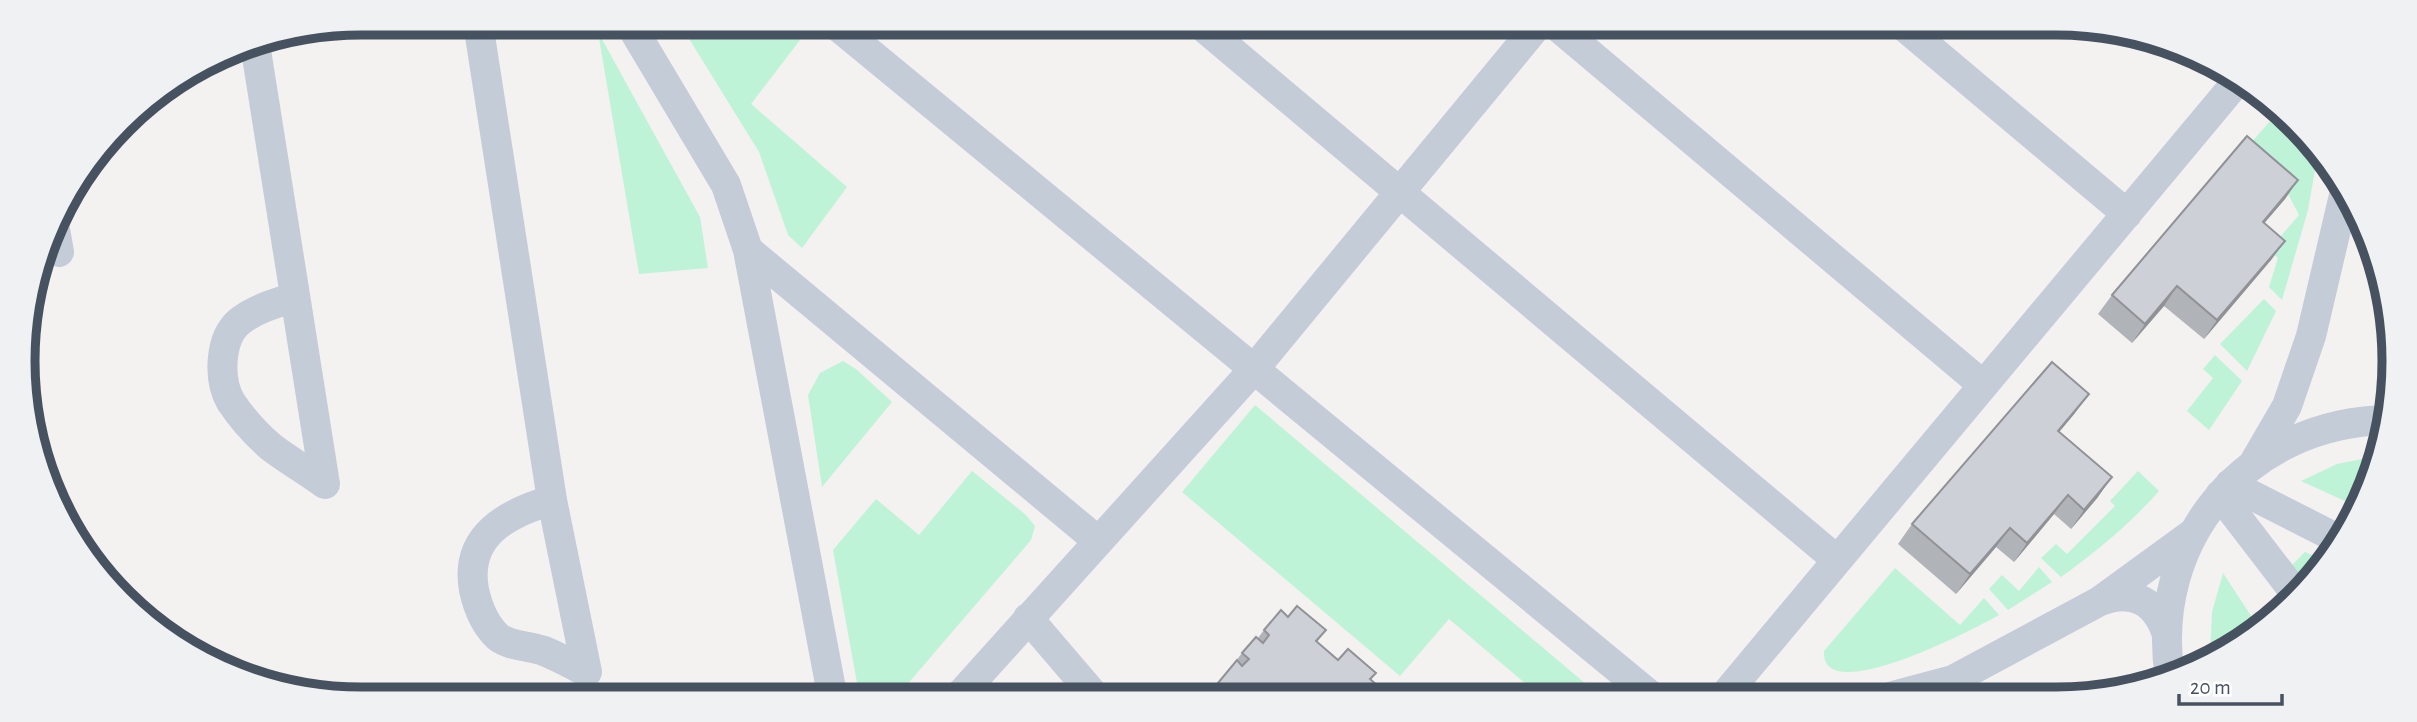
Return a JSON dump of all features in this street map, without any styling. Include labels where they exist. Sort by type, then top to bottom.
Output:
[{"type":"street","points":[[480,35],[552,500],[587,672],[543,651],[501,639],[488,626],[478,607],[472,579],[477,550],[487,534],[516,512],[552,500]]},
{"type":"street","points":[[637,35],[726,185],[748,250],[831,687]]},
{"type":"street","points":[[849,35],[1640,687]]},
{"type":"street","points":[[1213,35],[1837,560]]},
{"type":"street","points":[[967,687],[1254,369],[1529,35]]},
{"type":"street","points":[[1567,35],[1983,385]]},
{"type":"street","points":[[1914,35],[2127,214]]},
{"type":"street","points":[[256,52],[325,484],[270,446],[230,400],[224,380],[226,337],[238,322],[268,306],[295,297]]},
{"type":"street","points":[[1731,687],[2232,87]]},
{"type":"street","points":[[2253,464],[2287,406],[2311,337],[2341,204]]},
{"type":"street","points":[[748,250],[1098,541]]},
{"type":"street","points":[[2299,369],[2298,392],[2302,403],[2319,419],[2343,424],[2377,421]]},
{"type":"street","points":[[2166,635],[2174,582],[2194,533],[2225,489],[2253,464],[2292,440],[2343,424]]},
{"type":"street","points":[[2225,489],[2330,537]]},
{"type":"street","points":[[2225,489],[2291,587]]},
{"type":"street","points":[[2100,601],[2194,533]]},
{"type":"street","points":[[1926,687],[1952,680],[2100,601],[2124,595],[2136,598],[2156,611],[2166,635],[2169,667]]},
{"type":"street","points":[[1028,618],[1087,687]]},
{"type":"green space","points":[[599,35],[700,217],[708,268],[639,274]]},
{"type":"green space","points":[[687,35],[794,35],[800,40],[751,104],[847,187],[802,248],[788,235],[759,152]]},
{"type":"green space","points":[[2273,118],[2316,164],[2308,210],[2282,300],[2269,287],[2278,258],[2269,250],[2299,215],[2287,192],[2243,152]]},
{"type":"green space","points":[[2264,299],[2276,311],[2247,371],[2220,344]]},
{"type":"green space","points":[[2215,355],[2242,381],[2209,430],[2187,411],[2213,378],[2203,369]]},
{"type":"green space","points":[[843,361],[856,369],[892,402],[822,487],[808,395],[820,373]]},
{"type":"green space","points":[[1255,405],[1590,687],[1530,687],[1449,619],[1400,676],[1182,492]]},
{"type":"green space","points":[[2367,458],[2349,503],[2301,481],[2337,464]]},
{"type":"green space","points":[[972,471],[1026,515],[1035,526],[1031,540],[905,687],[858,687],[833,550],[876,499],[919,535]]},
{"type":"green space","points":[[2138,471],[2159,491],[2113,537],[2061,577],[2041,558],[2056,544],[2067,554],[2115,506],[2110,501]]},
{"type":"green space","points":[[2305,552],[2317,557],[2298,579],[2289,568]]},
{"type":"green space","points":[[2039,567],[2052,582],[2008,610],[1989,589],[2002,575],[2019,591]]},
{"type":"green space","points":[[1895,568],[1960,625],[1984,598],[1999,615],[1934,647],[1873,669],[1847,672],[1830,667],[1824,651]]},
{"type":"green space","points":[[2223,573],[2254,620],[2210,647],[2212,612]]},
{"type":"building","points":[[2247,136],[2298,180],[2263,222],[2285,241],[2217,320],[2177,286],[2145,324],[2112,295]]},
{"type":"building","points":[[2052,362],[2089,394],[2058,431],[2112,477],[2084,510],[2068,495],[2027,543],[2010,528],[1970,574],[1912,524]]},
{"type":"building","points":[[1297,606],[1326,630],[1316,641],[1338,660],[1348,649],[1376,673],[1370,679],[1378,686],[1223,687],[1218,683],[1237,660],[1242,666],[1249,659],[1242,653],[1256,637],[1263,643],[1269,635],[1264,630],[1281,610],[1288,617]]}]
